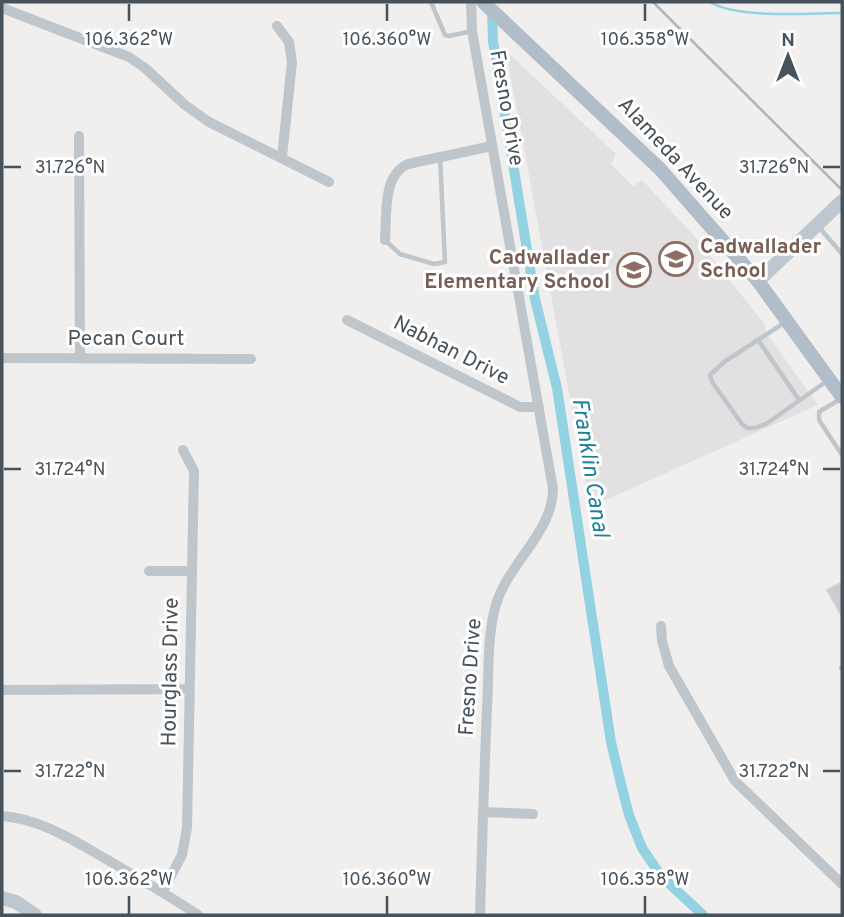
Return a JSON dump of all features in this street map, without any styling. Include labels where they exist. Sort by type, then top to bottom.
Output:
[{"type":"main road","name":"Alameda Avenue","points":[[483,2],[660,169],[758,281],[842,398]]},
{"type":"street","name":"Fresno Drive","points":[[471,2],[472,31],[553,497],[548,516],[506,580],[494,611],[480,915]]},
{"type":"street","points":[[2,8],[129,57],[196,114],[329,182]]},
{"type":"street","points":[[277,26],[289,42],[292,62],[282,157]]},
{"type":"street","points":[[79,136],[80,358]]},
{"type":"street","points":[[385,240],[390,181],[395,172],[408,164],[492,146]]},
{"type":"street","points":[[758,281],[817,225],[840,208]]},
{"type":"street","name":"Nabhan Drive","points":[[347,320],[520,407],[539,407]]},
{"type":"street","name":"Pecan Court","points":[[2,358],[251,359]]},
{"type":"street","name":"Hourglass Drive","points":[[163,891],[177,868],[186,835],[194,471],[183,450]]},
{"type":"street","points":[[149,571],[192,571]]},
{"type":"street","points":[[661,626],[662,642],[669,666],[735,781],[842,884]]},
{"type":"street","points":[[2,690],[190,690]]},
{"type":"street","points":[[483,812],[533,814]]},
{"type":"street","points":[[2,816],[22,819],[56,831],[163,891],[198,915]]},
{"type":"street","points":[[2,898],[16,902],[36,915]]},
{"type":"lane","points":[[431,2],[445,35],[472,31]]},
{"type":"lane","points":[[385,240],[400,254],[435,264],[444,262],[440,157]]},
{"type":"lane","points":[[817,225],[842,254]]},
{"type":"lane","points":[[788,320],[724,362],[710,375],[712,382],[747,428],[766,424],[830,380]]},
{"type":"lane","points":[[759,341],[799,400]]},
{"type":"lane","points":[[842,398],[819,412],[819,420],[842,455]]},
{"type":"shaded area","name":"Cadwallader Elementary School","points":[[506,51],[616,154],[611,164],[633,186],[642,180],[698,240],[765,325],[765,331],[818,405],[590,507]]},
{"type":"building","points":[[842,582],[842,617],[827,590]]},
{"type":"waterway","points":[[710,2],[737,11],[755,13],[842,13]]},
{"type":"waterway","name":"Franklin Canal","points":[[492,9],[493,41],[535,299],[557,388],[611,742],[629,815],[642,848],[661,876],[703,915]]},
{"type":"railway","points":[[653,2],[842,190]]},
{"type":"place","name":"Cadwallader School","points":[[676,259]]},
{"type":"place","name":"Cadwallader Elementary School","points":[[634,270]]}]
